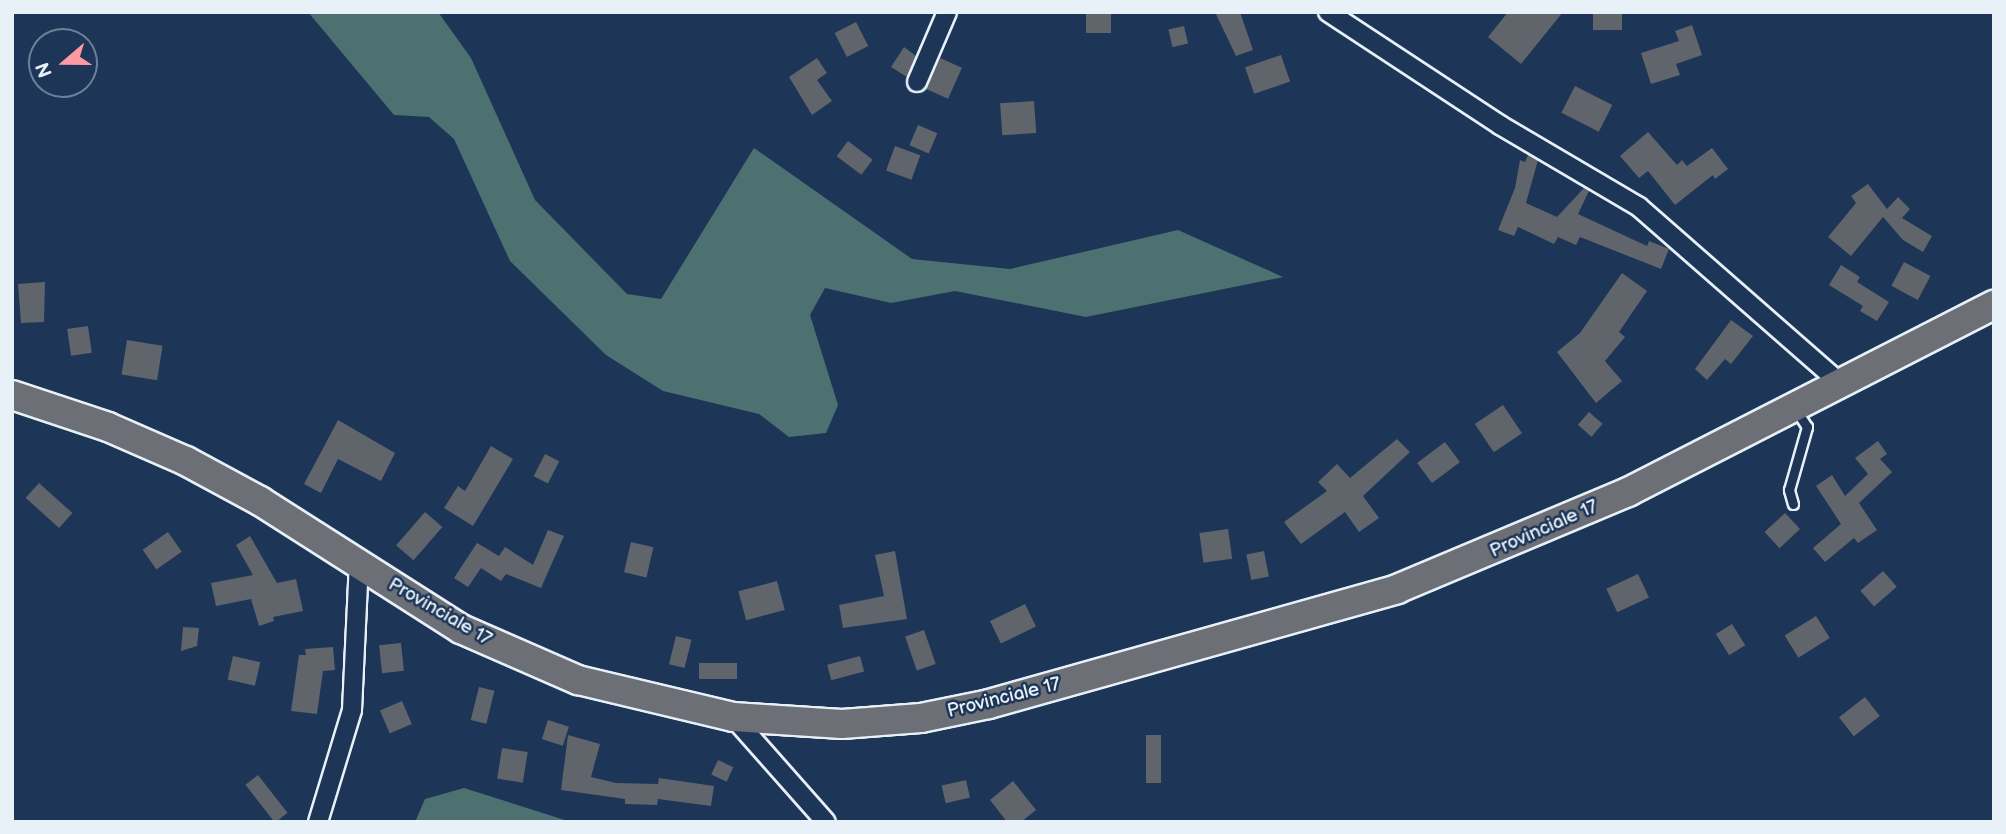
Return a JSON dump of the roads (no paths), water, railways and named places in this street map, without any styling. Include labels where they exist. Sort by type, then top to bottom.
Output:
[{"type":"main road","name":"Provinciale 17","points":[[12,396],[108,427],[186,461],[359,563],[461,629],[517,655],[619,692],[733,717],[842,724],[921,718],[1047,690],[1319,614],[1473,561],[1628,492],[1994,305]]},
{"type":"street","points":[[917,82],[947,12]]},
{"type":"street","points":[[1328,12],[1500,125],[1639,207],[1842,385]]},
{"type":"street","points":[[318,822],[352,710],[359,563]]},
{"type":"street","points":[[733,717],[826,822]]},
{"type":"lane","points":[[1793,504],[1789,490],[1807,427],[1795,408]]}]
